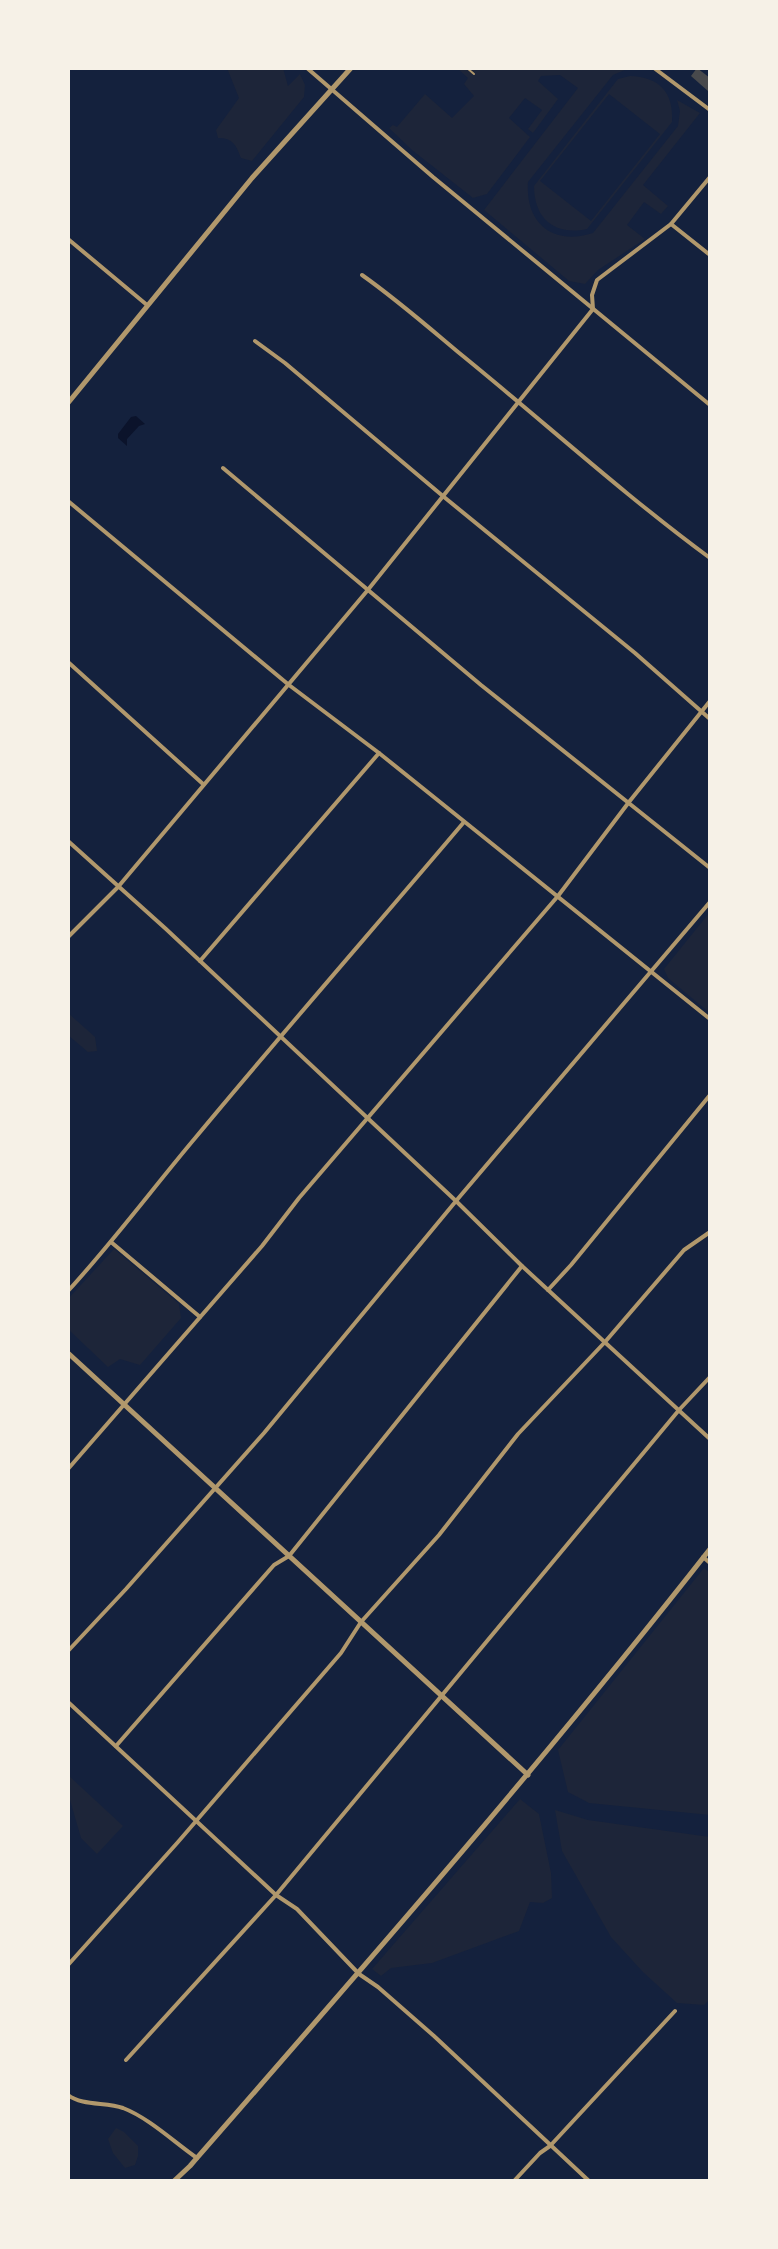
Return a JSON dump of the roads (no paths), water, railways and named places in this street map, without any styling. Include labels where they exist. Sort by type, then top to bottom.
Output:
[{"type":"street","points":[[307,68],[433,177],[710,405]]},
{"type":"street","points":[[68,403],[252,178],[351,68]]},
{"type":"street","points":[[654,68],[710,110]]},
{"type":"street","points":[[68,937],[118,887],[444,497],[593,309],[592,295],[597,280],[671,224],[710,177]]},
{"type":"street","points":[[671,224],[710,255]]},
{"type":"street","points":[[68,239],[147,305]]},
{"type":"street","points":[[362,275],[647,511],[710,558]]},
{"type":"street","points":[[255,341],[635,653],[710,719]]},
{"type":"street","points":[[223,468],[481,685],[710,868]]},
{"type":"street","points":[[68,501],[289,685],[379,753],[710,1019]]},
{"type":"street","points":[[68,662],[203,784]]},
{"type":"street","points":[[68,1469],[262,1246],[439,1032],[558,896],[710,701]]},
{"type":"street","points":[[200,961],[379,753]]},
{"type":"street","points":[[68,1291],[464,822]]},
{"type":"street","points":[[68,841],[710,1439]]},
{"type":"street","points":[[68,1651],[216,1489],[710,902]]},
{"type":"street","points":[[548,1290],[710,1095]]},
{"type":"street","points":[[68,1965],[341,1653],[361,1622],[439,1535],[518,1434],[605,1342],[684,1250],[710,1232]]},
{"type":"street","points":[[111,1242],[200,1317]]},
{"type":"street","points":[[116,1746],[274,1565],[289,1556],[522,1266]]},
{"type":"street","points":[[68,1353],[528,1775]]},
{"type":"street","points":[[126,2060],[276,1895],[679,1410],[710,1377]]},
{"type":"street","points":[[174,2181],[359,1974],[528,1775],[710,1549]]},
{"type":"street","points":[[703,1557],[710,1563]]},
{"type":"street","points":[[68,1702],[276,1895],[297,1909],[359,1974],[434,2036],[589,2181]]},
{"type":"street","points":[[514,2181],[675,2011]]},
{"type":"street","points":[[68,2095],[75,2100],[120,2107],[140,2116],[197,2158]]},
{"type":"lane","points":[[467,68],[474,74]]}]
